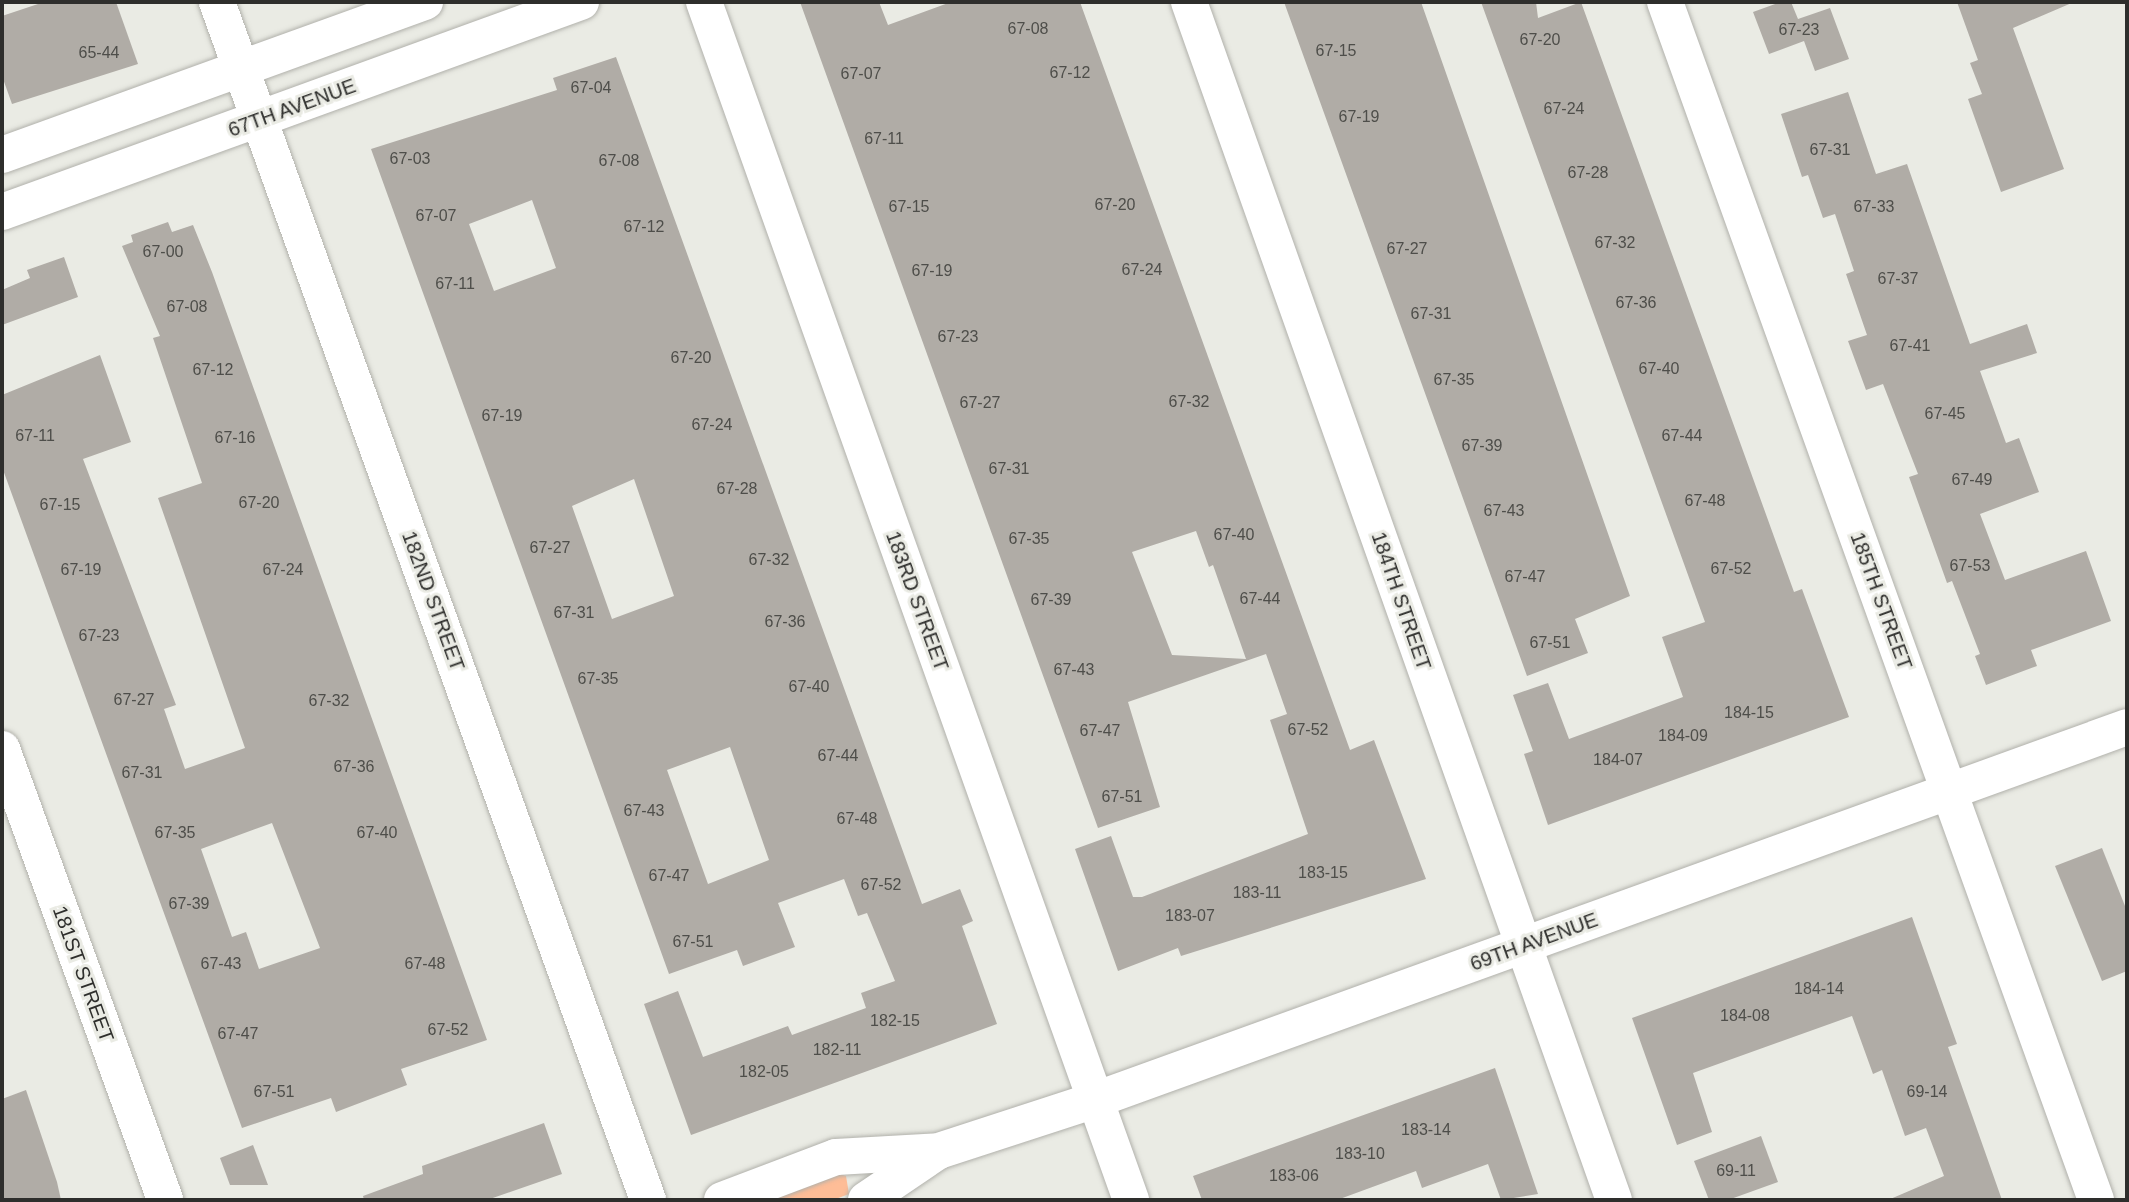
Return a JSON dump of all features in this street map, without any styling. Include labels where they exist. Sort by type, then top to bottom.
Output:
[{"type":"street","name":"182ND STREET","points":[[217,2],[648,1200]]},
{"type":"street","points":[[2,155],[425,2]]},
{"type":"street","name":"67TH AVENUE","points":[[2,212],[581,2]]},
{"type":"street","name":"183RD STREET","points":[[704,2],[1131,1200]]},
{"type":"street","name":"184TH STREET","points":[[1189,2],[1614,1200]]},
{"type":"street","name":"185TH STREET","points":[[1665,2],[2096,1200]]},
{"type":"street","name":"69TH AVENUE","points":[[722,1200],[836,1157],[939,1151],[1095,1100],[2127,727]]},
{"type":"street","name":"181ST STREET","points":[[2,749],[165,1200]]},
{"type":"street","name":"69TH AVENUE","points":[[866,1200],[939,1151]]},
{"type":"shaded area","points":[[836,1173],[846,1176],[849,1194],[833,1200],[761,1200]]},
{"type":"building","points":[[44,2],[116,2],[138,64],[12,104],[2,76],[2,16]]},
{"type":"building","points":[[800,2],[879,2],[888,25],[951,2],[1080,2],[1350,750],[1374,740],[1426,879],[1181,956],[1178,948],[1118,971],[1075,849],[1111,836],[1133,897],[1142,897],[1308,834],[1270,720],[1287,714],[1266,654],[1128,702],[1160,807],[1098,828]],"holes":[[[1196,531],[1209,567],[1213,565],[1246,659],[1172,655],[1132,552]]]},
{"type":"building","points":[[1284,2],[1421,2],[1630,596],[1575,619],[1588,653],[1527,676]]},
{"type":"building","points":[[1481,2],[1536,2],[1538,18],[1581,2],[1794,592],[1802,589],[1849,717],[1548,825],[1524,754],[1533,751],[1513,695],[1548,683],[1569,739],[1683,697],[1662,637],[1705,622]]},
{"type":"building","points":[[1781,2],[1791,2],[1798,19],[1830,8],[1849,59],[1815,71],[1804,41],[1769,54],[1753,12]]},
{"type":"building","points":[[1957,2],[2074,2],[2013,28],[2064,169],[2001,192],[1968,99],[1982,94],[1970,63],[1978,60]]},
{"type":"building","points":[[616,57],[922,904],[960,889],[973,921],[962,926],[997,1024],[691,1135],[644,1004],[678,991],[703,1057],[788,1026],[792,1035],[866,1008],[861,993],[895,981],[867,913],[858,916],[844,879],[778,903],[795,947],[743,966],[737,950],[669,974],[371,149],[557,90],[553,78]],"holes":[[[532,200],[556,268],[494,291],[469,224]],[[634,479],[674,596],[612,619],[572,506]],[[730,747],[769,860],[708,884],[667,770]]]},
{"type":"building","points":[[1848,92],[1876,174],[1907,164],[1970,344],[2027,324],[2037,353],[1980,371],[2006,443],[2019,438],[2039,492],[1980,514],[2005,580],[2086,551],[2111,621],[2031,650],[2037,666],[1986,685],[1975,656],[1980,654],[1952,581],[1947,583],[1909,477],[1918,474],[1883,384],[1866,390],[1848,341],[1867,335],[1846,274],[1854,271],[1835,214],[1823,218],[1808,175],[1802,177],[1781,114]]},
{"type":"building","points":[[168,222],[172,232],[193,225],[487,1040],[401,1069],[407,1085],[336,1112],[331,1098],[242,1128],[2,467],[2,395],[100,355],[131,442],[83,459],[176,705],[164,709],[185,769],[245,748],[158,498],[202,483],[153,338],[160,336],[122,246],[133,242],[131,235]],"holes":[[[272,823],[320,948],[259,969],[246,932],[232,937],[201,849]]]},
{"type":"building","points":[[64,257],[78,297],[2,325],[2,290],[30,278],[27,270]]},
{"type":"building","points":[[2102,848],[2127,911],[2127,971],[2102,981],[2055,866]]},
{"type":"building","points":[[1912,917],[1957,1044],[1948,1047],[2002,1200],[1888,1200],[1944,1176],[1926,1128],[1905,1136],[1882,1070],[1873,1074],[1852,1016],[1693,1073],[1712,1132],[1677,1145],[1632,1018]]},
{"type":"building","points":[[1495,1068],[1538,1194],[1501,1200],[1488,1164],[1422,1188],[1416,1171],[1337,1200],[1202,1200],[1193,1176]]},
{"type":"building","points":[[26,1090],[61,1200],[2,1200],[2,1099]]},
{"type":"building","points":[[544,1123],[562,1174],[487,1200],[364,1200],[363,1196],[423,1174],[422,1166]]},
{"type":"building","points":[[1761,1136],[1778,1182],[1728,1200],[1709,1200],[1694,1161]]},
{"type":"building","points":[[253,1145],[268,1185],[230,1185],[220,1158]]}]
